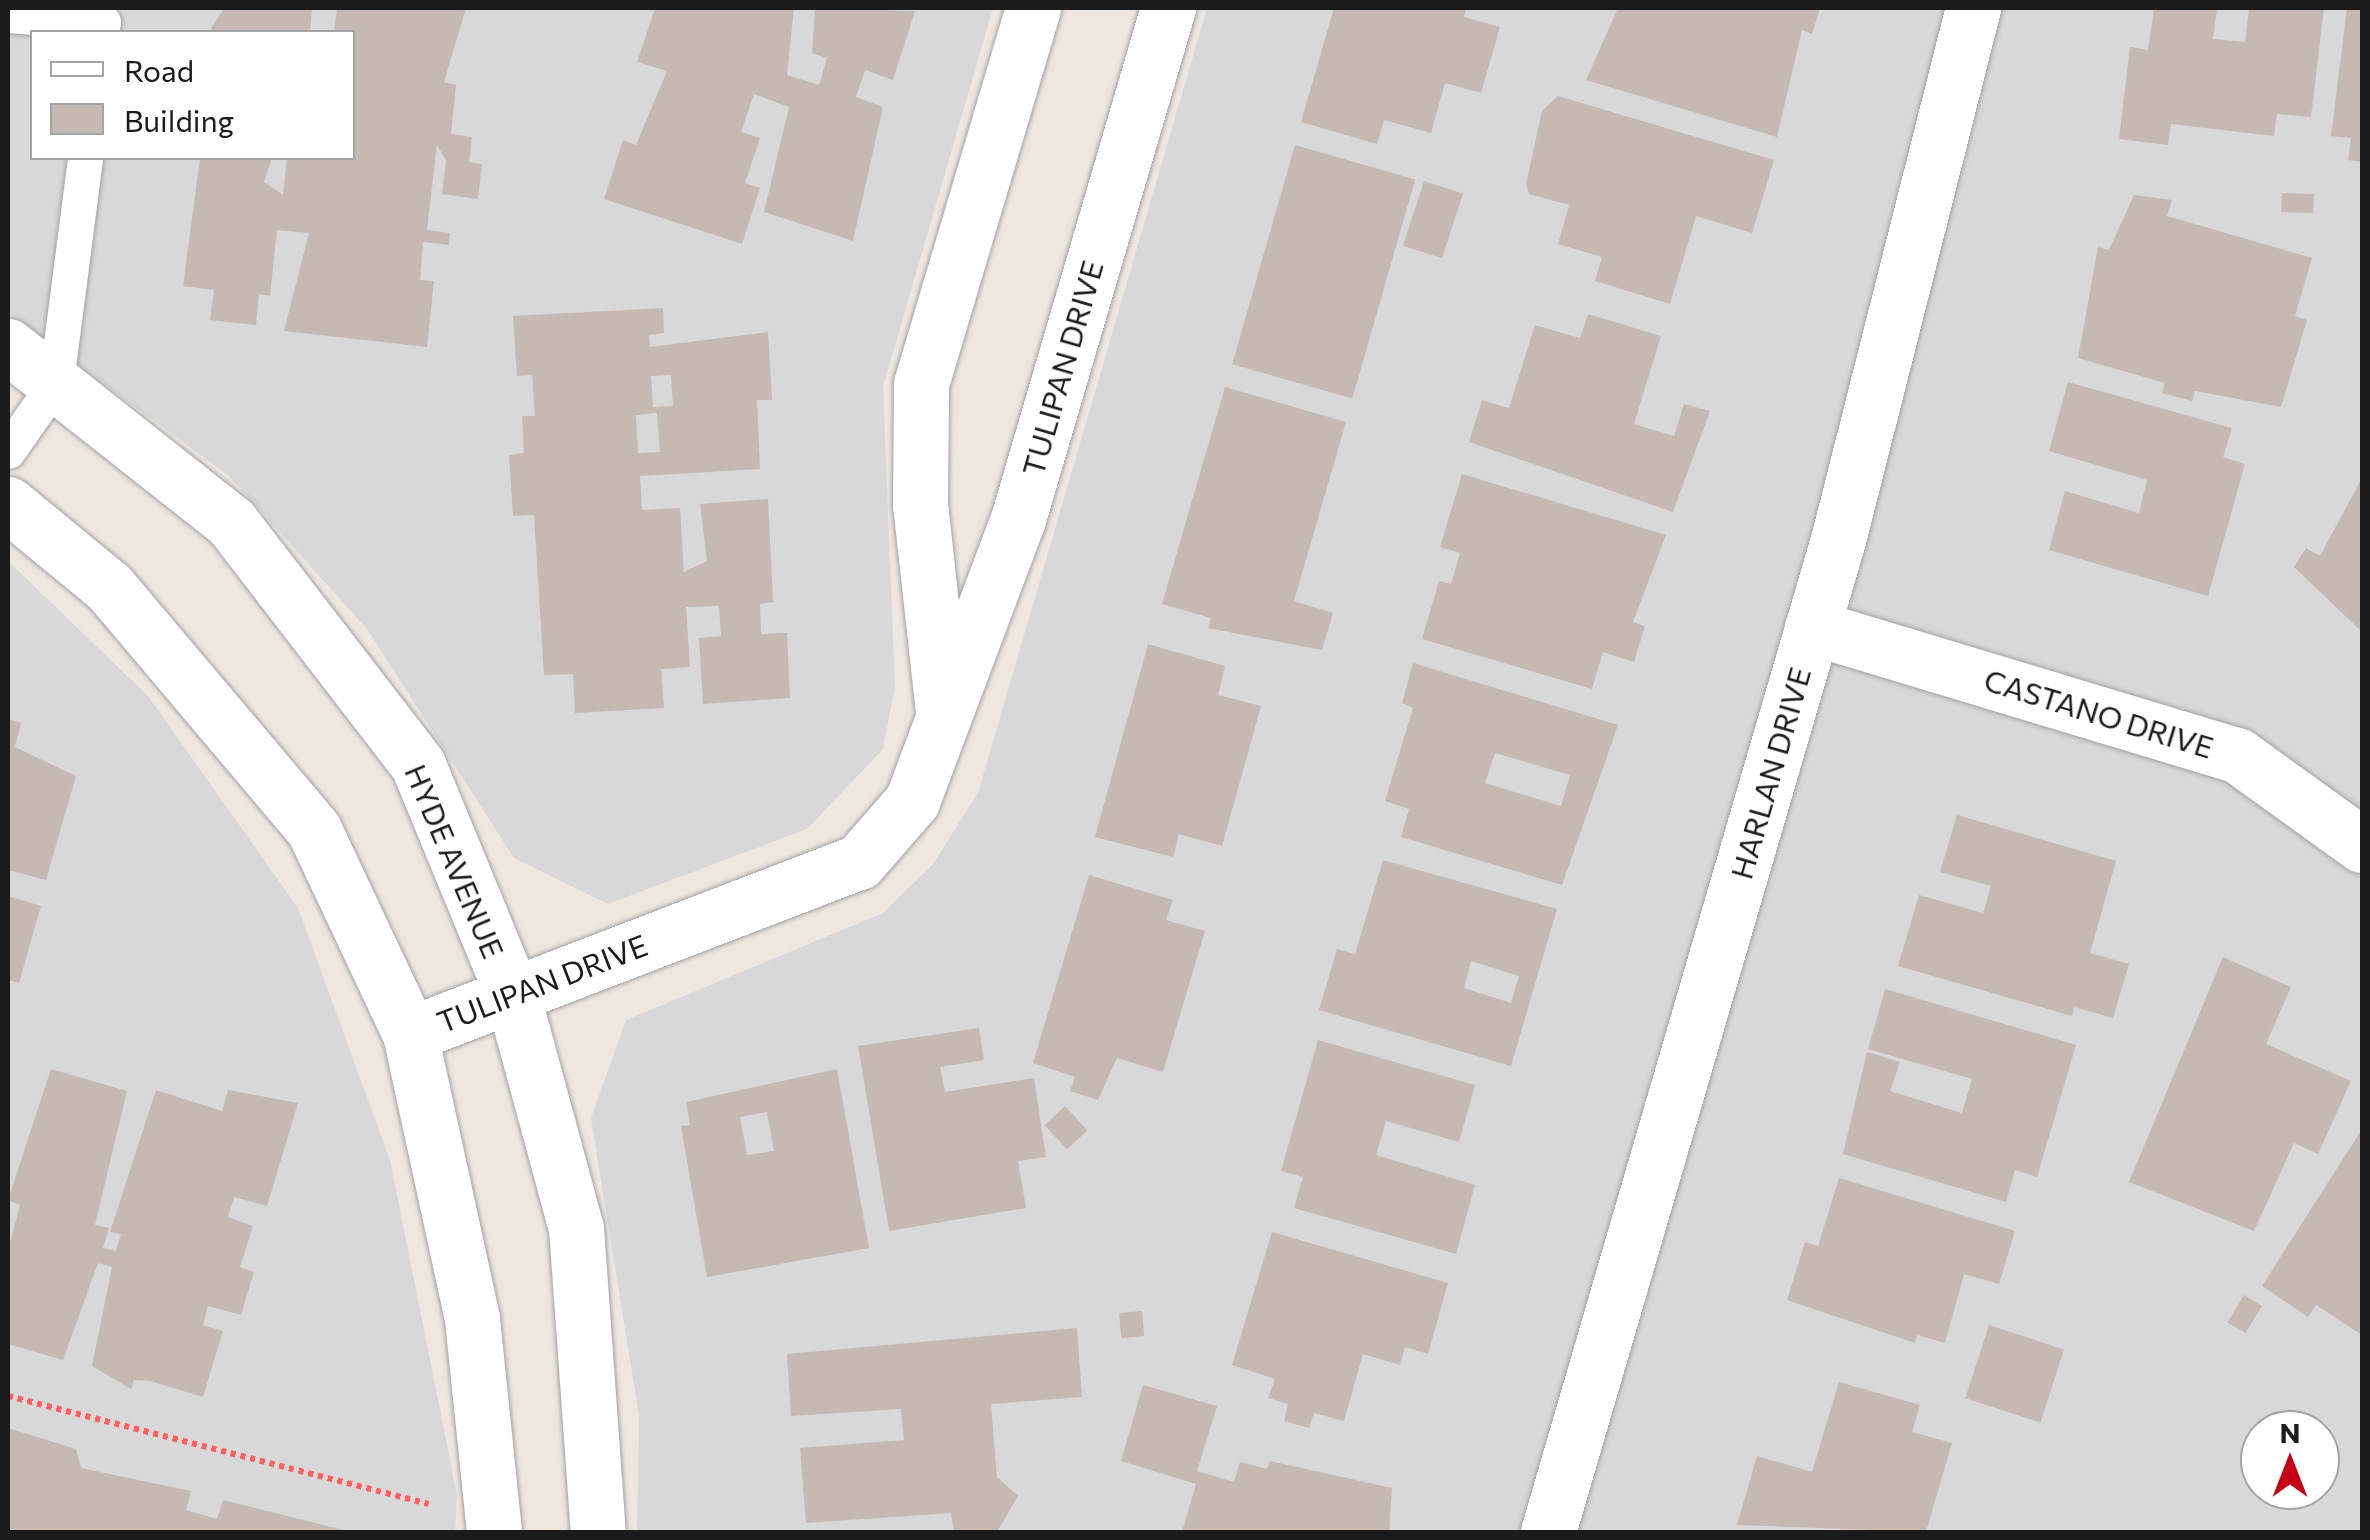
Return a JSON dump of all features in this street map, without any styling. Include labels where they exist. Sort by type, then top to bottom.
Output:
[{"type":"street","name":"TULIPAN DRIVE","points":[[944,725],[920,506],[921,384],[1033,8]]},
{"type":"street","name":"TULIPAN DRIVE","points":[[410,1034],[859,862],[912,801],[944,725],[1018,519],[1168,8]]},
{"type":"street","name":"HARLAN DRIVE","points":[[1548,1532],[1812,627],[1972,8]]},
{"type":"street","name":"HYDE AVENUE","points":[[8,346],[231,522],[418,765],[512,993],[576,1228],[598,1532]]},
{"type":"street","points":[[8,504],[108,587],[314,830],[410,1034],[472,1319],[494,1526]]},
{"type":"street","name":"CASTANO DRIVE","points":[[1812,627],[2236,755],[2362,845]]},
{"type":"lane","points":[[8,16],[103,22],[102,30]]},
{"type":"lane","points":[[8,451],[56,382],[85,160]]},
{"type":"path","points":[[8,1396],[494,1526]]},
{"type":"shaded area","points":[[8,8],[993,8],[883,387],[895,686],[883,749],[807,829],[608,904],[514,858],[367,629],[229,476],[8,314]]},
{"type":"shaded area","points":[[1207,8],[2362,8],[2362,1532],[637,1532],[639,1416],[591,1118],[626,1020],[883,913],[933,864],[978,793]]},
{"type":"shaded area","points":[[8,561],[148,696],[298,908],[390,1160],[457,1495],[455,1532],[8,1532]]},
{"type":"building","points":[[224,8],[312,8],[310,30],[210,30]]},
{"type":"building","points":[[337,8],[466,8],[444,82],[456,85],[451,134],[472,137],[469,162],[482,164],[478,199],[442,194],[446,160],[437,145],[427,230],[450,233],[449,245],[423,242],[420,280],[434,281],[427,347],[284,331],[309,233],[277,230],[270,296],[259,294],[256,325],[210,320],[214,290],[183,286],[200,160],[271,160],[264,182],[283,195],[287,160],[355,160],[355,30],[334,30]]},
{"type":"building","points":[[655,8],[794,8],[787,75],[819,85],[827,58],[812,53],[815,8],[915,11],[893,80],[865,70],[856,97],[883,107],[853,241],[764,212],[789,107],[754,94],[741,132],[760,138],[745,183],[760,188],[742,244],[604,199],[623,140],[636,145],[667,71],[637,62]]},
{"type":"building","points":[[1334,8],[1466,8],[1464,17],[1500,27],[1481,93],[1445,83],[1431,133],[1384,120],[1377,144],[1301,122]]},
{"type":"building","points":[[1618,8],[1820,8],[1812,34],[1802,30],[1777,137],[1586,80]]},
{"type":"building","points":[[2154,8],[2217,8],[2213,39],[2245,42],[2249,8],[2324,8],[2311,117],[2277,114],[2274,136],[2171,124],[2168,145],[2119,139],[2130,47],[2148,50]]},
{"type":"building","points":[[2347,8],[2362,8],[2362,162],[2348,160],[2351,138],[2331,136]]},
{"type":"building","points":[[1558,96],[1774,160],[1752,233],[1696,216],[1670,304],[1595,281],[1602,257],[1558,244],[1569,205],[1529,194],[1526,184],[1542,111]]},
{"type":"building","points":[[1295,145],[1415,179],[1352,399],[1232,364]]},
{"type":"building","points":[[1424,181],[1463,194],[1442,258],[1403,246]]},
{"type":"building","points":[[2282,193],[2314,194],[2313,213],[2281,212]]},
{"type":"building","points":[[2134,195],[2172,200],[2167,216],[2312,258],[2295,316],[2307,320],[2281,407],[2195,391],[2192,401],[2162,393],[2165,383],[2078,358],[2098,247],[2109,250]]},
{"type":"building","points":[[663,308],[664,333],[649,335],[650,347],[768,332],[772,400],[757,400],[760,469],[640,476],[642,510],[680,508],[684,572],[707,561],[700,504],[768,499],[773,602],[760,604],[761,634],[787,633],[790,698],[703,704],[699,638],[721,636],[719,606],[686,607],[690,667],[661,669],[664,708],[575,713],[573,674],[544,675],[534,515],[513,516],[509,455],[524,453],[522,416],[535,416],[532,375],[517,376],[513,316]],"holes":[[[671,375],[673,406],[653,407],[651,376]],[[657,413],[660,452],[638,453],[636,415]]]},
{"type":"building","points":[[1588,314],[1661,336],[1634,424],[1674,436],[1684,404],[1710,411],[1673,512],[1469,442],[1482,400],[1509,408],[1535,325],[1580,338]]},
{"type":"building","points":[[2068,382],[2232,428],[2223,457],[2245,464],[2208,596],[2049,550],[2065,491],[2139,513],[2147,480],[2049,451]]},
{"type":"building","points":[[1225,387],[1346,422],[1294,601],[1333,613],[1322,650],[1208,628],[1211,618],[1162,604]]},
{"type":"building","points":[[1462,474],[1666,535],[1633,622],[1645,626],[1634,662],[1603,652],[1592,689],[1422,639],[1439,581],[1451,584],[1460,553],[1440,547]]},
{"type":"building","points":[[2362,478],[2362,632],[2294,567],[2306,548],[2320,556]]},
{"type":"building","points":[[1148,644],[1225,666],[1218,695],[1261,706],[1222,846],[1179,834],[1173,857],[1095,837]]},
{"type":"building","points":[[1413,663],[1618,725],[1562,885],[1401,837],[1409,809],[1385,801],[1413,708],[1402,703]],"holes":[[[1495,753],[1570,775],[1561,806],[1485,783]]]},
{"type":"building","points":[[8,719],[21,723],[15,747],[76,776],[46,880],[8,870]]},
{"type":"building","points":[[1957,815],[2116,861],[2090,953],[2129,964],[2113,1018],[2074,1007],[2072,1016],[1898,966],[1919,895],[1983,913],[1991,886],[1940,872]]},
{"type":"building","points":[[1383,860],[1557,909],[1511,1066],[1319,1010],[1337,949],[1355,954]],"holes":[[[1471,961],[1519,976],[1511,1003],[1464,988]]]},
{"type":"building","points":[[1089,875],[1173,900],[1166,920],[1205,931],[1163,1072],[1117,1058],[1098,1100],[1070,1091],[1075,1077],[1033,1063]]},
{"type":"building","points":[[8,896],[41,906],[19,983],[8,980]]},
{"type":"building","points":[[2223,957],[2291,987],[2266,1044],[2351,1081],[2318,1154],[2294,1143],[2254,1231],[2129,1182]]},
{"type":"building","points":[[1885,989],[2076,1045],[2037,1177],[2015,1170],[2006,1202],[1843,1154],[1867,1052],[1900,1062],[1890,1091],[1962,1113],[1972,1079],[1868,1049]]},
{"type":"building","points":[[979,1028],[984,1060],[940,1067],[945,1092],[1034,1078],[1046,1157],[1018,1161],[1026,1208],[889,1231],[858,1046]]},
{"type":"building","points":[[1318,1040],[1475,1085],[1459,1142],[1386,1121],[1376,1155],[1475,1185],[1456,1254],[1294,1208],[1303,1177],[1281,1171]]},
{"type":"building","points":[[51,1069],[127,1091],[95,1225],[109,1228],[103,1248],[116,1251],[121,1234],[110,1232],[156,1090],[222,1111],[228,1090],[298,1103],[267,1206],[234,1197],[228,1217],[253,1226],[240,1267],[254,1272],[241,1315],[208,1306],[203,1325],[223,1331],[203,1397],[150,1381],[134,1380],[131,1389],[92,1366],[112,1267],[98,1263],[63,1360],[8,1344],[8,1250],[20,1205],[8,1200]]},
{"type":"building","points":[[837,1069],[869,1248],[707,1277],[681,1126],[690,1125],[686,1102]],"holes":[[[767,1112],[774,1151],[747,1155],[740,1117]]]},
{"type":"building","points":[[1065,1106],[1088,1130],[1067,1149],[1045,1125]]},
{"type":"building","points":[[2362,1129],[2362,1335],[2316,1305],[2308,1317],[2262,1286]]},
{"type":"building","points":[[1839,1178],[2015,1231],[1999,1284],[1964,1274],[1945,1343],[1917,1335],[1915,1343],[1787,1300],[1805,1242],[1818,1246]]},
{"type":"building","points":[[1272,1232],[1448,1283],[1428,1354],[1405,1347],[1400,1365],[1363,1354],[1344,1421],[1314,1413],[1309,1428],[1284,1421],[1288,1404],[1268,1398],[1275,1379],[1232,1365]]},
{"type":"building","points":[[2244,1295],[2262,1306],[2246,1333],[2228,1322]]},
{"type":"building","points":[[1142,1311],[1144,1336],[1121,1338],[1119,1313]]},
{"type":"building","points":[[1989,1325],[2064,1349],[2040,1423],[1965,1398]]},
{"type":"building","points":[[1077,1328],[1082,1397],[991,1404],[997,1477],[1018,1496],[997,1532],[954,1532],[951,1513],[806,1523],[800,1448],[904,1440],[901,1409],[791,1416],[787,1354]]},
{"type":"building","points":[[1839,1382],[1920,1405],[1912,1432],[1952,1443],[1926,1532],[1737,1525],[1757,1456],[1812,1472]]},
{"type":"building","points":[[1143,1385],[1217,1406],[1197,1471],[1234,1482],[1240,1462],[1267,1469],[1270,1461],[1392,1488],[1389,1532],[1182,1532],[1196,1484],[1121,1461]]},
{"type":"building","points":[[8,1428],[76,1449],[81,1468],[191,1491],[186,1510],[217,1519],[223,1500],[351,1532],[8,1532]]}]
